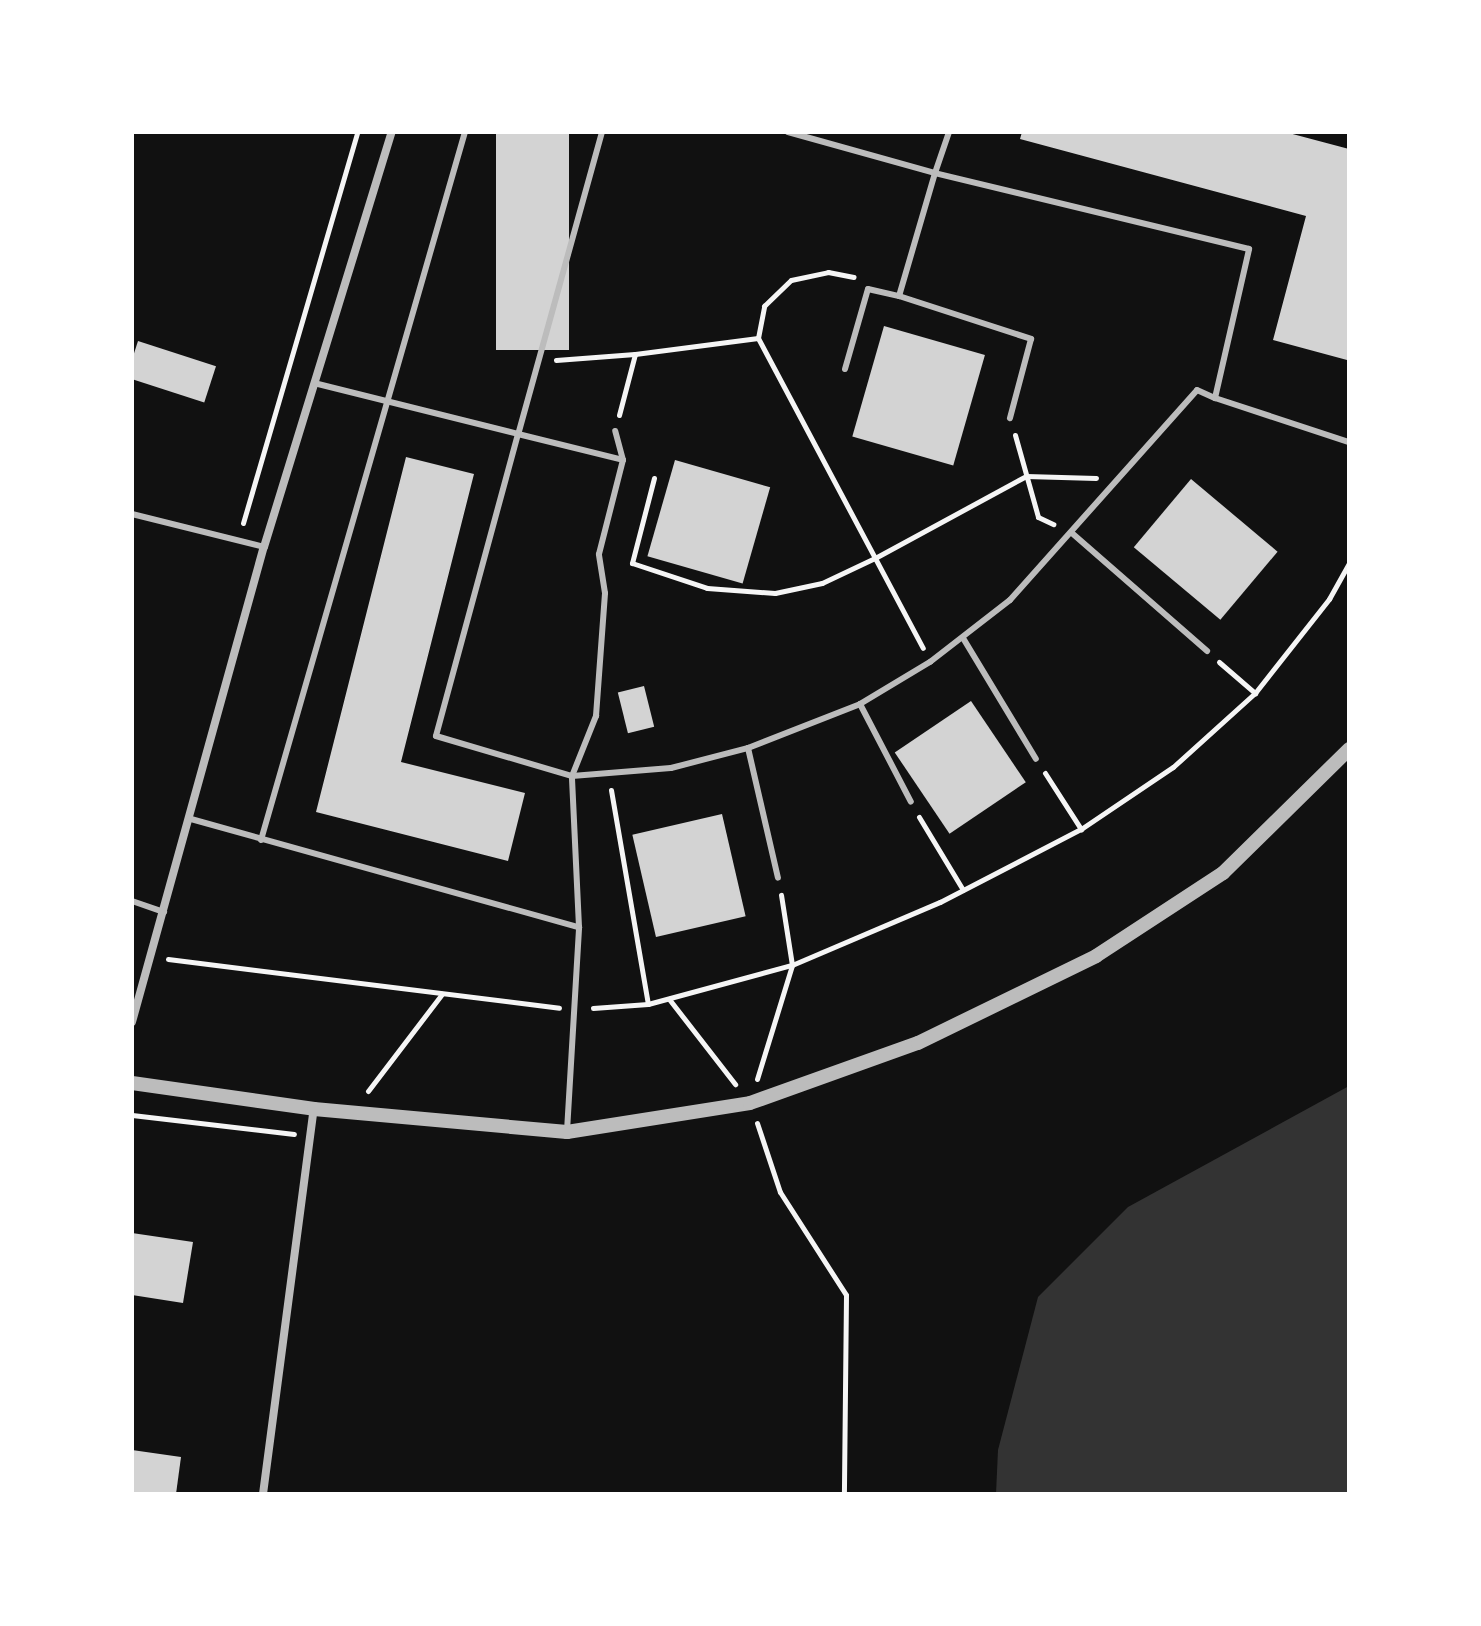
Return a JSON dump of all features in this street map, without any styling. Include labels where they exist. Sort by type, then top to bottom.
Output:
[{"type":"street","points":[[132,1022],[191,819],[264,547],[318,384],[392,132]]},
{"type":"street","points":[[132,1083],[314,1109],[567,1132],[750,1103],[918,1043],[1096,956],[1223,873],[1349,749]]},
{"type":"street","points":[[263,1494],[314,1109]]},
{"type":"lane","points":[[261,840],[465,132]]},
{"type":"lane","points":[[602,132],[436,736],[572,776],[671,768],[748,748],[860,704],[930,662],[963,638],[1010,600],[1073,534],[1197,390],[1349,442]]},
{"type":"lane","points":[[788,132],[935,173],[1249,249],[1215,398]]},
{"type":"lane","points":[[899,296],[949,132]]},
{"type":"lane","points":[[845,369],[868,289],[899,296],[1031,339],[1010,418]]},
{"type":"lane","points":[[318,384],[623,460]]},
{"type":"lane","points":[[567,1132],[579,927],[572,776],[596,716],[605,593],[599,554],[623,460],[615,431]]},
{"type":"lane","points":[[132,514],[264,547]]},
{"type":"lane","points":[[1073,534],[1207,651]]},
{"type":"lane","points":[[963,638],[1036,759]]},
{"type":"lane","points":[[860,704],[911,802]]},
{"type":"lane","points":[[748,748],[778,878]]},
{"type":"lane","points":[[191,819],[579,927]]},
{"type":"lane","points":[[132,901],[164,912]]},
{"type":"path","points":[[238,541],[357,132]]},
{"type":"path","points":[[863,281],[828,272],[791,280],[764,306],[758,338],[930,662]]},
{"type":"path","points":[[538,361],[635,354],[758,338]]},
{"type":"path","points":[[615,431],[635,354]]},
{"type":"path","points":[[1010,418],[1038,517],[1073,534]]},
{"type":"path","points":[[654,478],[632,563],[707,588],[775,593],[822,583],[875,558],[1026,476],[1097,478]]},
{"type":"path","points":[[1207,651],[1255,693]]},
{"type":"path","points":[[1036,759],[1081,829]]},
{"type":"path","points":[[608,773],[648,1004]]},
{"type":"path","points":[[911,802],[963,890]]},
{"type":"path","points":[[750,1103],[792,965],[778,878]]},
{"type":"path","points":[[352,1112],[443,993]]},
{"type":"path","points":[[669,999],[750,1103],[780,1192],[846,1295],[844,1494]]},
{"type":"path","points":[[132,1115],[310,1135]]},
{"type":"shaded area","points":[[1349,1086],[1349,1494],[996,1494],[998,1450],[1038,1297],[1128,1207]]},
{"type":"building","points":[[496,132],[569,132],[569,350],[496,350]]},
{"type":"building","points":[[1022,132],[1285,132],[1349,149],[1347,360],[1273,340],[1306,216],[1020,139]]},
{"type":"building","points":[[884,326],[985,355],[953,465],[852,437]]},
{"type":"building","points":[[138,341],[216,366],[204,402],[132,379],[132,359]]},
{"type":"building","points":[[406,457],[474,474],[401,762],[525,793],[508,861],[316,812]]},
{"type":"building","points":[[675,460],[770,487],[743,583],[647,556]]},
{"type":"building","points":[[1191,479],[1278,552],[1220,620],[1134,547]]},
{"type":"building","points":[[644,686],[654,727],[628,733],[618,693]]},
{"type":"building","points":[[971,701],[1026,782],[950,834],[895,752]]},
{"type":"building","points":[[722,814],[746,916],[656,937],[632,835]]},
{"type":"building","points":[[132,1233],[193,1242],[183,1303],[132,1295]]},
{"type":"building","points":[[132,1450],[181,1457],[176,1494],[132,1494]]}]
